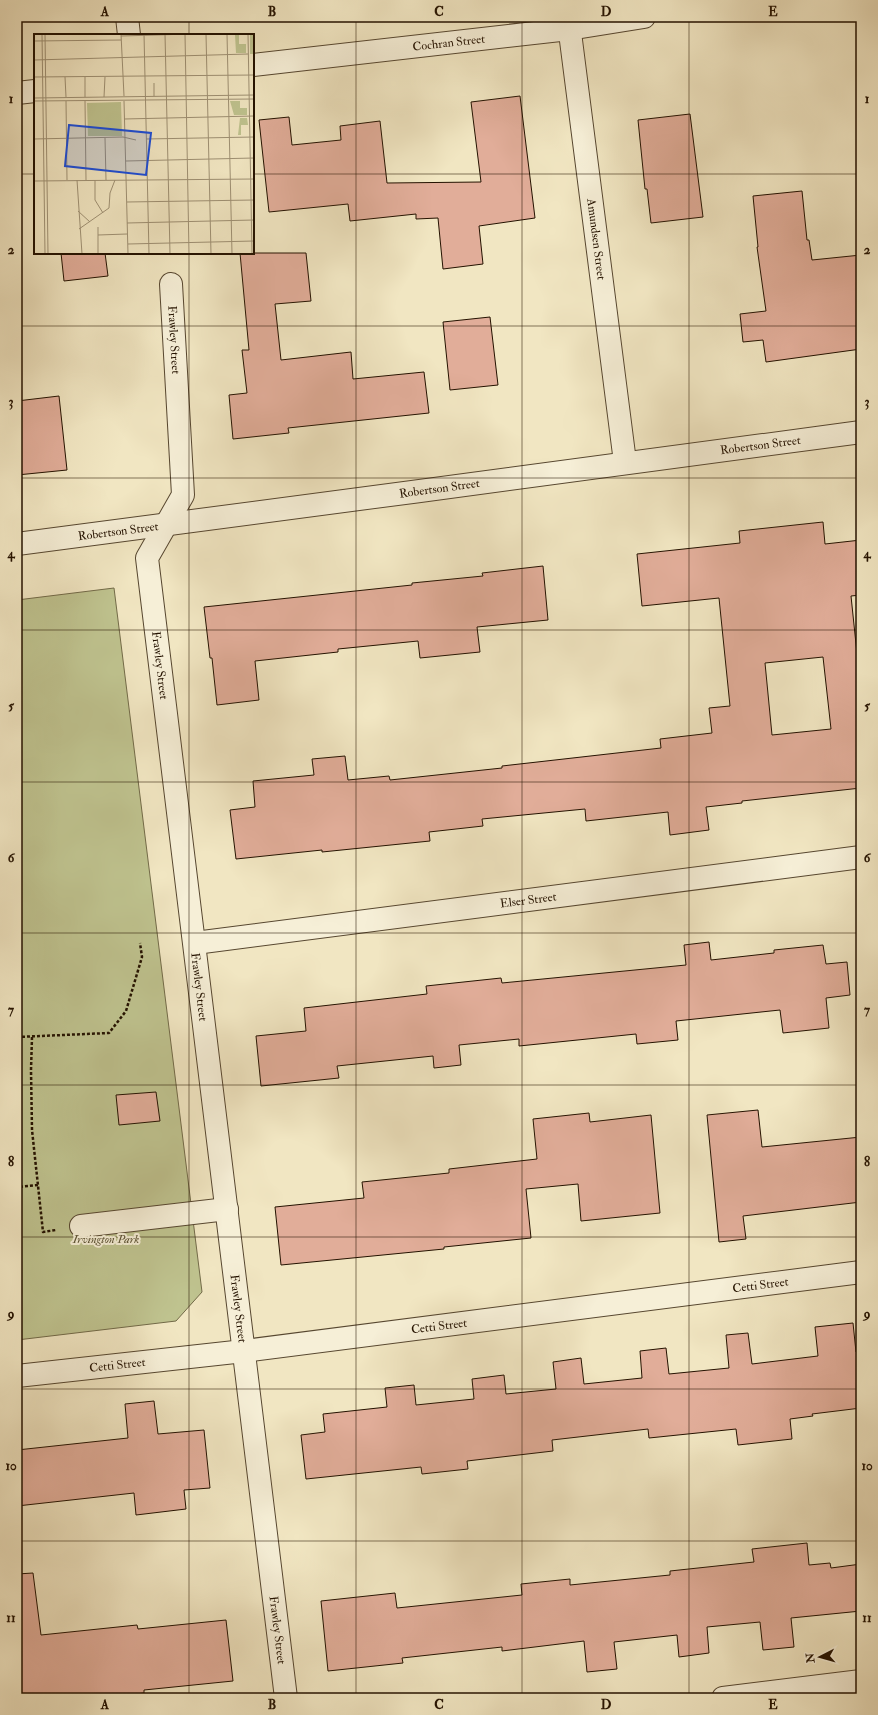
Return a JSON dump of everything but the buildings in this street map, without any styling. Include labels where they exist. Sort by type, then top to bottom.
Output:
[{"type":"street","points":[[127,17],[129,34]]},
{"type":"street","name":"Cochran Street","points":[[254,65],[569,23],[644,17]]},
{"type":"street","name":"Amundsen Street","points":[[569,23],[625,462]]},
{"type":"street","points":[[17,93],[34,91]]},
{"type":"street","name":"Frawley Street","points":[[170,284],[183,495],[147,558],[286,1698]]},
{"type":"street","name":"Robertson Street","points":[[17,544],[165,526],[625,462],[861,432]]},
{"type":"street","name":"Elser Street","points":[[195,943],[861,858]]},
{"type":"street","points":[[81,1226],[227,1209]]},
{"type":"street","name":"Cetti Street","points":[[17,1376],[244,1351],[861,1272]]},
{"type":"street","points":[[723,1698],[861,1681]]},
{"type":"path","points":[[17,1037],[109,1033],[126,1011],[142,957],[140,943]]},
{"type":"path","points":[[32,1037],[32,1130],[42,1232],[81,1226]]},
{"type":"path","points":[[17,1188],[38,1184]]},
{"type":"green space","name":"Irvington Park","points":[[114,588],[202,1292],[176,1321],[17,1340],[17,600]]}]
